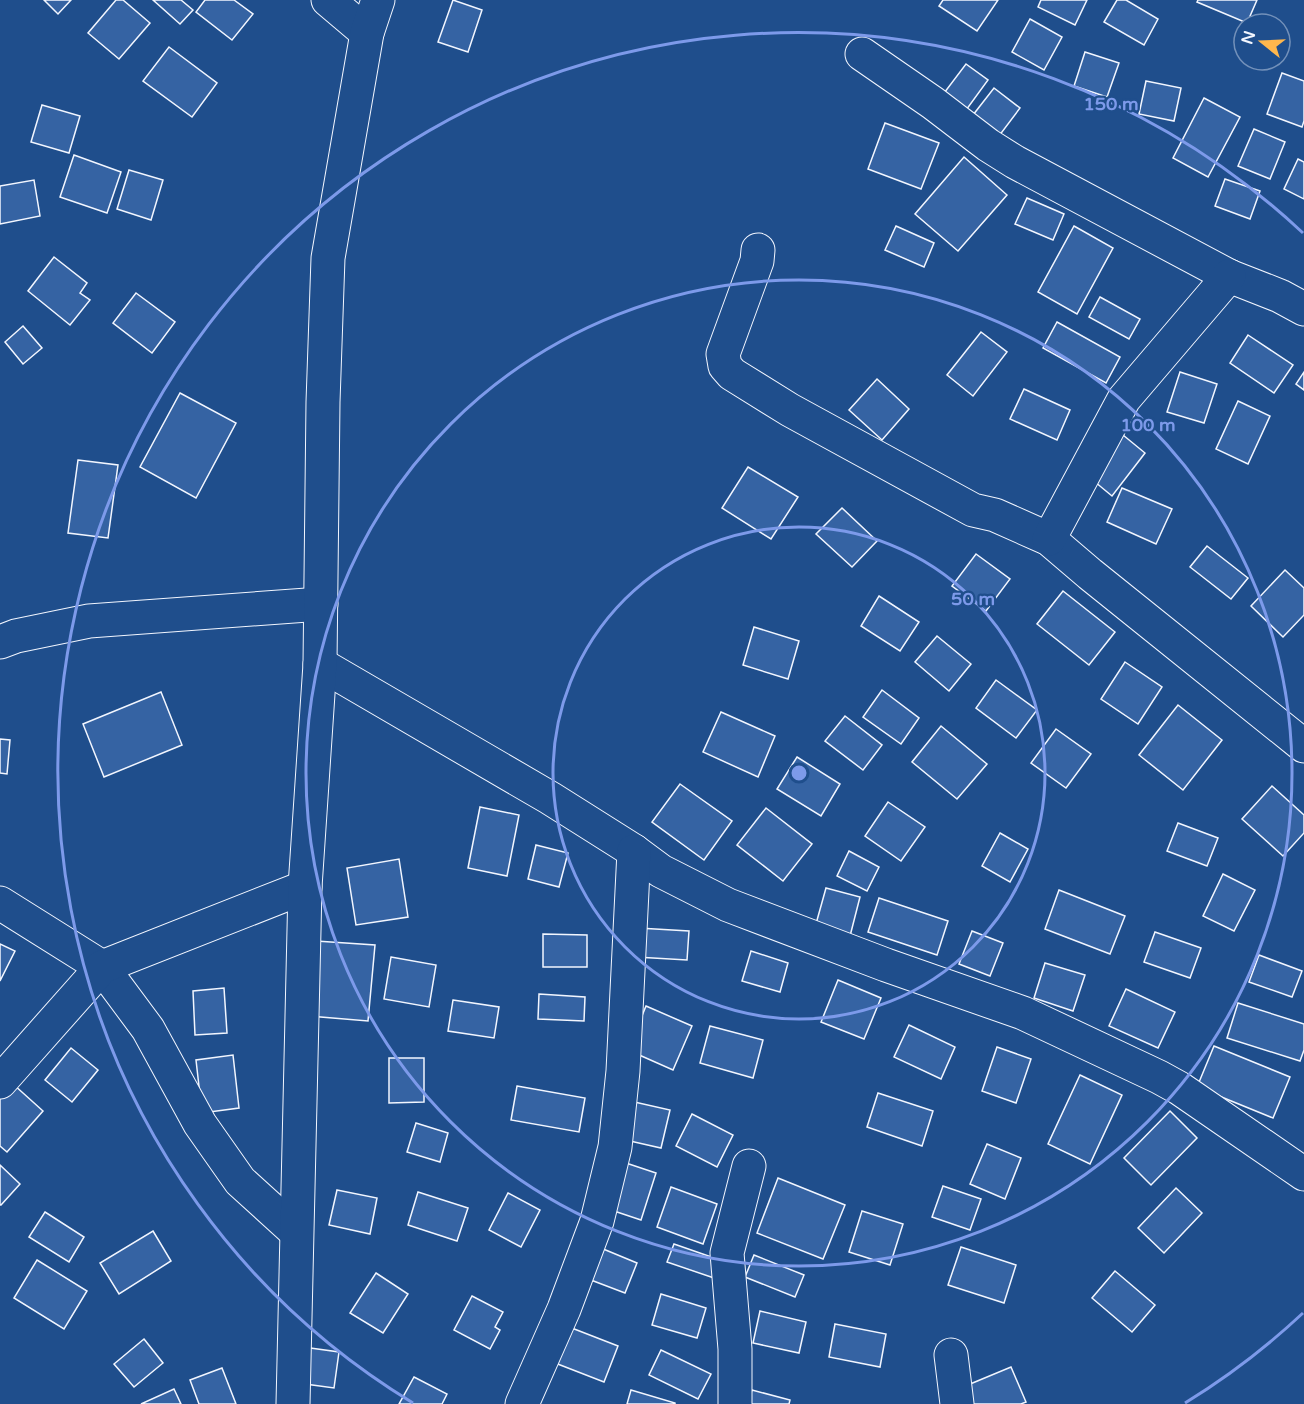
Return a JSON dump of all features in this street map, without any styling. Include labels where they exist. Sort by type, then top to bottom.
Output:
[{"type":"street","points":[[328,0],[367,33]]},
{"type":"street","points":[[293,1404],[305,887],[320,664],[323,402],[328,258],[367,33],[378,0]]},
{"type":"street","points":[[862,54],[1015,162],[1230,276],[1280,296],[1304,309]]},
{"type":"street","points":[[758,250],[757,261],[723,354],[726,366],[732,374],[790,410],[973,510],[995,515],[1049,539],[1304,746]]},
{"type":"street","points":[[1049,539],[1125,399],[1230,276]]},
{"type":"street","points":[[0,642],[16,636],[89,621],[321,604]]},
{"type":"street","points":[[320,664],[550,798],[634,851],[661,871],[728,905],[886,965],[1023,1013],[1159,1077],[1179,1088],[1304,1174]]},
{"type":"street","points":[[522,1404],[564,1309],[597,1221],[615,1147],[623,1071],[634,851]]},
{"type":"street","points":[[0,1082],[102,967],[305,887]]},
{"type":"street","points":[[0,903],[102,967],[148,1029],[200,1124],[240,1181],[296,1231]]},
{"type":"street","points":[[735,1404],[735,1350],[727,1253],[749,1166]]},
{"type":"street","points":[[951,1355],[957,1404]]},
{"type":"building","points":[[44,0],[71,0],[58,14]]},
{"type":"building","points":[[116,0],[123,0],[150,23],[119,59],[88,33]]},
{"type":"building","points":[[153,0],[181,0],[193,10],[180,24]]},
{"type":"building","points":[[205,0],[234,0],[253,14],[232,40],[196,12]]},
{"type":"building","points":[[453,0],[482,10],[468,52],[438,42]]},
{"type":"building","points":[[943,0],[998,0],[977,31],[939,6]]},
{"type":"building","points":[[1041,0],[1087,0],[1075,25],[1038,7]]},
{"type":"building","points":[[1117,0],[1126,0],[1158,19],[1144,45],[1104,22]]},
{"type":"building","points":[[1198,0],[1257,0],[1252,12],[1232,12],[1232,17],[1197,2]]},
{"type":"building","points":[[1030,19],[1062,37],[1044,70],[1012,52]]},
{"type":"building","points":[[169,47],[217,83],[192,117],[143,81]]},
{"type":"building","points":[[1085,52],[1119,63],[1107,97],[1074,86]]},
{"type":"building","points":[[966,64],[988,80],[961,117],[938,101]]},
{"type":"building","points":[[1282,73],[1304,81],[1302,127],[1267,114]]},
{"type":"building","points":[[1146,81],[1181,88],[1174,121],[1139,114]]},
{"type":"building","points":[[994,88],[1020,108],[999,136],[973,115]]},
{"type":"building","points":[[1204,98],[1240,117],[1208,177],[1173,158]]},
{"type":"building","points":[[42,105],[80,116],[69,153],[31,142]]},
{"type":"building","points":[[885,123],[939,143],[921,189],[868,169]]},
{"type":"building","points":[[1254,129],[1285,142],[1270,179],[1238,166]]},
{"type":"building","points":[[74,155],[121,172],[107,213],[60,197]]},
{"type":"building","points":[[964,157],[1007,195],[958,251],[915,214]]},
{"type":"building","points":[[1298,159],[1304,162],[1304,199],[1284,189]]},
{"type":"building","points":[[129,170],[163,180],[151,220],[117,209]]},
{"type":"building","points":[[1225,179],[1260,191],[1250,219],[1215,206]]},
{"type":"building","points":[[34,180],[40,216],[0,224],[0,186]]},
{"type":"building","points":[[1027,198],[1064,214],[1053,240],[1015,224]]},
{"type":"building","points":[[896,226],[934,243],[924,267],[885,250]]},
{"type":"building","points":[[1074,226],[1113,248],[1077,314],[1038,292]]},
{"type":"building","points":[[54,257],[87,283],[80,293],[90,300],[70,325],[28,291]]},
{"type":"building","points":[[136,293],[175,322],[152,353],[113,323]]},
{"type":"building","points":[[1100,297],[1140,319],[1129,339],[1089,317]]},
{"type":"building","points":[[1057,322],[1120,357],[1106,383],[1043,348]]},
{"type":"building","points":[[23,326],[42,348],[23,364],[5,342]]},
{"type":"building","points":[[981,332],[1007,352],[973,396],[947,375]]},
{"type":"building","points":[[1248,335],[1293,365],[1274,393],[1230,363]]},
{"type":"building","points":[[1180,372],[1217,384],[1204,423],[1167,412]]},
{"type":"building","points":[[1304,372],[1304,390],[1296,384]]},
{"type":"building","points":[[877,379],[909,409],[882,440],[849,410]]},
{"type":"building","points":[[1024,389],[1070,410],[1057,440],[1010,419]]},
{"type":"building","points":[[180,393],[236,423],[196,498],[140,467]]},
{"type":"building","points":[[1238,401],[1270,416],[1248,464],[1216,449]]},
{"type":"building","points":[[1123,435],[1145,453],[1112,496],[1089,477]]},
{"type":"building","points":[[78,460],[118,465],[108,538],[68,533]]},
{"type":"building","points":[[748,467],[798,497],[771,539],[722,508]]},
{"type":"building","points":[[1122,488],[1172,509],[1156,544],[1107,522]]},
{"type":"building","points":[[842,508],[877,541],[852,567],[816,534]]},
{"type":"building","points":[[1207,546],[1248,578],[1231,599],[1190,567]]},
{"type":"building","points":[[976,554],[1010,579],[986,611],[952,586]]},
{"type":"building","points":[[1285,570],[1304,588],[1304,615],[1283,637],[1251,606]]},
{"type":"building","points":[[1063,591],[1115,632],[1089,665],[1037,624]]},
{"type":"building","points":[[879,596],[919,622],[900,651],[861,626]]},
{"type":"building","points":[[754,627],[799,641],[788,679],[743,665]]},
{"type":"building","points":[[937,636],[971,664],[949,691],[915,662]]},
{"type":"building","points":[[1125,662],[1162,687],[1138,724],[1101,699]]},
{"type":"building","points":[[996,680],[1037,710],[1016,738],[976,708]]},
{"type":"building","points":[[882,690],[919,718],[901,744],[863,717]]},
{"type":"building","points":[[161,692],[182,745],[104,777],[83,724]]},
{"type":"building","points":[[1178,705],[1222,740],[1183,790],[1139,755]]},
{"type":"building","points":[[721,712],[775,736],[758,777],[703,752]]},
{"type":"building","points":[[845,716],[882,745],[863,770],[825,741]]},
{"type":"building","points":[[941,726],[987,764],[957,799],[912,762]]},
{"type":"building","points":[[1056,729],[1091,754],[1066,788],[1031,763]]},
{"type":"building","points":[[0,739],[10,740],[7,774],[0,773]]},
{"type":"building","points":[[797,757],[840,784],[821,816],[777,789]]},
{"type":"building","points":[[680,784],[732,821],[704,860],[652,822]]},
{"type":"building","points":[[1272,786],[1304,815],[1304,833],[1283,856],[1242,819]]},
{"type":"building","points":[[888,802],[925,827],[901,861],[865,836]]},
{"type":"building","points":[[480,807],[519,815],[507,876],[468,868]]},
{"type":"building","points":[[766,808],[812,844],[783,881],[737,845]]},
{"type":"building","points":[[1178,823],[1218,838],[1207,866],[1167,851]]},
{"type":"building","points":[[1000,833],[1028,849],[1010,882],[982,866]]},
{"type":"building","points":[[536,845],[568,853],[559,887],[528,879]]},
{"type":"building","points":[[849,851],[879,867],[867,891],[837,876]]},
{"type":"building","points":[[399,859],[408,917],[356,925],[347,868]]},
{"type":"building","points":[[1223,874],[1255,890],[1234,931],[1203,916]]},
{"type":"building","points":[[826,888],[860,897],[849,940],[814,931]]},
{"type":"building","points":[[1059,890],[1125,916],[1110,954],[1045,929]]},
{"type":"building","points":[[879,898],[948,921],[937,955],[868,932]]},
{"type":"building","points":[[638,928],[689,931],[687,960],[636,957]]},
{"type":"building","points":[[972,931],[1003,943],[990,976],[959,964]]},
{"type":"building","points":[[1155,932],[1201,948],[1190,978],[1144,962]]},
{"type":"building","points":[[543,934],[587,935],[587,967],[543,967]]},
{"type":"building","points":[[316,941],[375,945],[368,1021],[309,1016]]},
{"type":"building","points":[[0,944],[15,951],[0,981]]},
{"type":"building","points":[[751,951],[788,963],[780,992],[742,981]]},
{"type":"building","points":[[1259,955],[1302,971],[1292,997],[1249,982]]},
{"type":"building","points":[[391,957],[436,965],[429,1007],[384,999]]},
{"type":"building","points":[[1045,963],[1085,975],[1073,1011],[1034,998]]},
{"type":"building","points":[[838,980],[881,998],[864,1039],[821,1022]]},
{"type":"building","points":[[224,988],[227,1033],[195,1035],[193,991]]},
{"type":"building","points":[[1126,989],[1175,1012],[1158,1048],[1109,1026]]},
{"type":"building","points":[[539,994],[585,997],[584,1021],[538,1019]]},
{"type":"building","points":[[453,1000],[499,1007],[494,1038],[448,1031]]},
{"type":"building","points":[[1238,1003],[1304,1024],[1304,1050],[1300,1061],[1227,1038]]},
{"type":"building","points":[[646,1006],[692,1026],[673,1070],[628,1050]]},
{"type":"building","points":[[909,1025],[955,1047],[941,1079],[894,1057]]},
{"type":"building","points":[[710,1026],[763,1040],[753,1078],[700,1063]]},
{"type":"building","points":[[1214,1046],[1290,1077],[1273,1118],[1197,1087]]},
{"type":"building","points":[[997,1047],[1031,1059],[1016,1103],[982,1091]]},
{"type":"building","points":[[71,1048],[98,1070],[72,1102],[45,1080]]},
{"type":"building","points":[[233,1055],[239,1108],[202,1113],[196,1060]]},
{"type":"building","points":[[389,1058],[424,1058],[424,1102],[389,1103]]},
{"type":"building","points":[[1080,1075],[1122,1095],[1090,1164],[1048,1144]]},
{"type":"building","points":[[13,1084],[43,1111],[7,1152],[0,1146],[0,1099]]},
{"type":"building","points":[[517,1086],[585,1098],[579,1132],[511,1120]]},
{"type":"building","points":[[878,1093],[933,1111],[922,1146],[867,1127]]},
{"type":"building","points":[[630,1101],[670,1110],[661,1148],[621,1139]]},
{"type":"building","points":[[1170,1111],[1197,1138],[1151,1185],[1124,1158]]},
{"type":"building","points":[[692,1114],[733,1135],[717,1167],[676,1146]]},
{"type":"building","points":[[416,1123],[448,1133],[440,1162],[407,1152]]},
{"type":"building","points":[[987,1144],[1021,1158],[1005,1199],[970,1184]]},
{"type":"building","points":[[620,1161],[656,1173],[641,1220],[605,1208]]},
{"type":"building","points":[[0,1165],[20,1184],[1,1205],[0,1205]]},
{"type":"building","points":[[778,1178],[845,1205],[823,1259],[757,1233]]},
{"type":"building","points":[[943,1186],[981,1199],[970,1230],[932,1217]]},
{"type":"building","points":[[671,1187],[717,1204],[703,1244],[657,1227]]},
{"type":"building","points":[[1176,1188],[1202,1213],[1164,1253],[1138,1228]]},
{"type":"building","points":[[337,1190],[377,1198],[370,1234],[329,1225]]},
{"type":"building","points":[[418,1192],[468,1208],[457,1241],[408,1225]]},
{"type":"building","points":[[508,1193],[540,1210],[521,1247],[489,1230]]},
{"type":"building","points":[[862,1211],[903,1224],[890,1265],[849,1252]]},
{"type":"building","points":[[45,1212],[84,1237],[69,1262],[29,1237]]},
{"type":"building","points":[[153,1231],[171,1261],[119,1294],[100,1263]]},
{"type":"building","points":[[674,1244],[720,1260],[714,1278],[667,1262]]},
{"type":"building","points":[[596,1246],[637,1263],[625,1293],[583,1277]]},
{"type":"building","points":[[961,1247],[1016,1265],[1004,1303],[948,1285]]},
{"type":"building","points":[[754,1255],[804,1275],[795,1297],[745,1277]]},
{"type":"building","points":[[37,1260],[87,1291],[64,1329],[14,1298]]},
{"type":"building","points":[[1115,1271],[1155,1305],[1132,1332],[1092,1298]]},
{"type":"building","points":[[376,1273],[408,1294],[383,1333],[350,1313]]},
{"type":"building","points":[[661,1294],[706,1308],[697,1338],[652,1325]]},
{"type":"building","points":[[472,1296],[503,1312],[495,1327],[500,1330],[490,1349],[454,1330]]},
{"type":"building","points":[[760,1311],[806,1322],[799,1353],[753,1343]]},
{"type":"building","points":[[835,1324],[886,1334],[880,1367],[829,1357]]},
{"type":"building","points":[[564,1325],[618,1346],[604,1382],[550,1361]]},
{"type":"building","points":[[144,1339],[163,1363],[134,1387],[114,1364]]},
{"type":"building","points":[[303,1347],[339,1352],[334,1388],[298,1383]]},
{"type":"building","points":[[661,1350],[711,1374],[698,1399],[649,1375]]},
{"type":"building","points":[[1011,1367],[1026,1402],[1021,1404],[970,1404],[963,1387]]},
{"type":"building","points":[[222,1368],[236,1404],[199,1404],[190,1380]]},
{"type":"building","points":[[414,1377],[447,1394],[442,1404],[399,1404]]},
{"type":"building","points":[[174,1389],[181,1404],[141,1404]]},
{"type":"building","points":[[631,1390],[675,1403],[675,1404],[627,1404]]},
{"type":"building","points":[[752,1390],[790,1400],[789,1404],[748,1404]]}]
